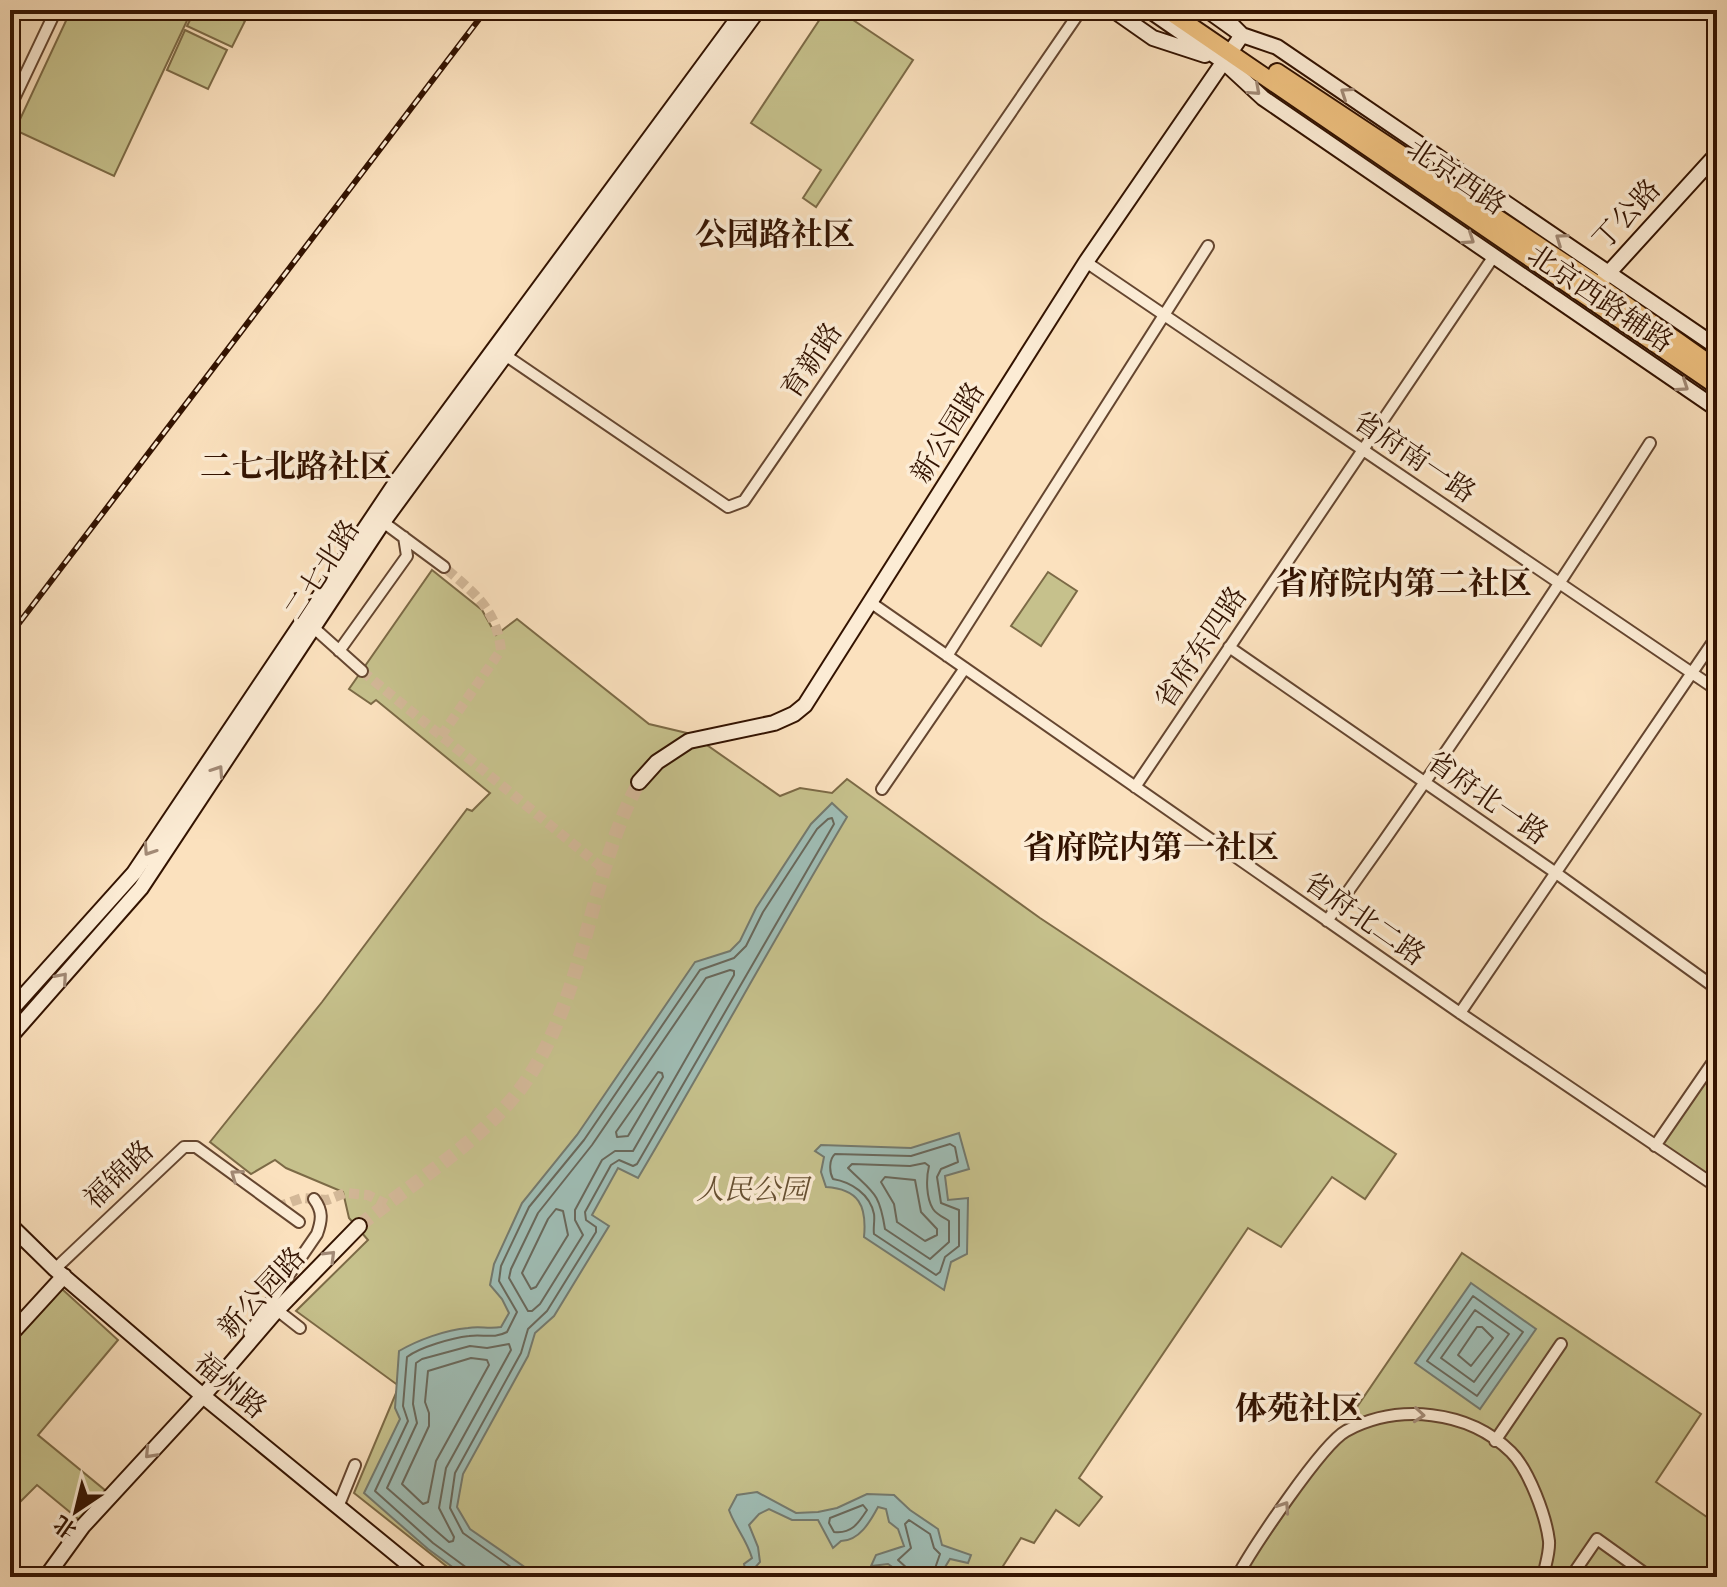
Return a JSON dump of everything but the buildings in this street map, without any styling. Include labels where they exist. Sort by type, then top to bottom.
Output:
[{"type":"main road","name":"二七北路","points":[[10,1011],[134,873],[399,478],[744,10]]},
{"type":"main road","name":"二七北路","points":[[10,1037],[141,888],[383,522],[758,10]]},
{"type":"main road","name":"北京西路辅路","points":[[1113,10],[1153,38],[1233,48]]},
{"type":"main road","name":"北京西路辅路","points":[[1149,10],[1233,48]]},
{"type":"main road","name":"北京西路","points":[[1167,10],[1233,48],[1599,285],[1717,369]]},
{"type":"main road","name":"北京西路","points":[[1186,10],[1233,48]]},
{"type":"main road","name":"北京西路辅路","points":[[1207,10],[1263,98],[1717,409]]},
{"type":"main road","name":"北京西路辅路","points":[[1217,10],[1233,48]]},
{"type":"main road","name":"新公园路","points":[[639,782],[657,762],[689,741],[774,723],[805,705],[1086,262],[1233,48]]},
{"type":"main road","name":"丁公路","points":[[1578,314],[1599,285],[1717,154]]},
{"type":"main road","name":"北京西路辅路","points":[[1599,285],[1717,347]]},
{"type":"main road","name":"北京西路","points":[[1599,285],[1717,386]]},
{"type":"main road","name":"福州路","points":[[10,1225],[203,1396],[424,1577]]},
{"type":"main road","name":"新公园路","points":[[46,1577],[83,1526],[203,1396],[277,1310],[359,1226]]},
{"type":"main road","name":"福锦路","points":[[10,1335],[60,1272]]},
{"type":"street","points":[[10,107],[56,10]]},
{"type":"street","name":"育新路","points":[[505,355],[728,507],[744,501],[1081,10]]},
{"type":"street","points":[[947,656],[1208,246]]},
{"type":"street","name":"省府东四路","points":[[1135,787],[1494,256]]},
{"type":"street","name":"省府南一路","points":[[1086,262],[1717,690]]},
{"type":"street","points":[[1327,921],[1426,783],[1560,584],[1650,443]]},
{"type":"street","points":[[383,522],[444,567]]},
{"type":"street","points":[[339,651],[407,556],[404,537]]},
{"type":"street","name":"省府北二路","points":[[870,602],[1460,1013],[1717,1187]]},
{"type":"street","points":[[314,628],[362,671]]},
{"type":"street","points":[[1460,1013],[1717,636]]},
{"type":"street","name":"省府北一路","points":[[1229,647],[1556,873],[1717,989]]},
{"type":"street","points":[[882,789],[965,668]]},
{"type":"street","points":[[1655,1146],[1717,1056]]},
{"type":"street","name":"福锦路","points":[[60,1272],[184,1147],[196,1147],[299,1222]]},
{"type":"street","points":[[227,1367],[317,1234],[322,1221],[320,1207],[314,1199]]},
{"type":"street","points":[[277,1310],[300,1328]]},
{"type":"street","points":[[1495,1441],[1561,1344]]},
{"type":"street","points":[[1239,1574],[1319,1457],[1344,1432],[1386,1416],[1413,1412],[1455,1420],[1512,1453],[1534,1490],[1549,1542],[1543,1577]]},
{"type":"street","points":[[338,1507],[355,1465]]},
{"type":"street","points":[[1571,1577],[1597,1539],[1650,1577]]},
{"type":"green space","points":[[71,10],[192,10],[114,176],[15,130]]},
{"type":"green space","points":[[195,10],[221,10],[245,21],[232,47],[187,26]]},
{"type":"green space","points":[[826,10],[838,10],[913,60],[816,207],[803,198],[821,170],[751,123]]},
{"type":"green space","points":[[185,30],[227,50],[208,89],[167,70]]},
{"type":"green space","name":"人民公园","points":[[432,570],[482,610],[496,635],[517,619],[649,724],[691,734],[780,796],[800,788],[832,793],[847,779],[1040,918],[1396,1154],[1365,1199],[1332,1177],[1281,1247],[1248,1228],[1079,1478],[1102,1497],[1079,1526],[1056,1510],[1034,1543],[1021,1538],[996,1577],[460,1577],[354,1493],[399,1386],[296,1311],[368,1240],[349,1218],[343,1192],[286,1168],[275,1160],[251,1174],[210,1142],[322,1002],[467,809],[472,811],[490,793],[376,700],[371,704],[349,689]]},
{"type":"green space","points":[[1048,572],[1077,591],[1041,646],[1011,626]]},
{"type":"green space","points":[[1717,1061],[1717,1182],[1661,1144]]},
{"type":"green space","points":[[1462,1253],[1701,1414],[1656,1482],[1717,1524],[1717,1577],[1241,1577]]},
{"type":"green space","points":[[62,1289],[118,1340],[38,1435],[106,1491],[82,1522],[37,1485],[12,1510],[10,1508],[10,1346]]},
{"type":"water","points":[[832,803],[847,817],[638,1178],[618,1168],[592,1215],[609,1226],[554,1316],[535,1333],[528,1356],[463,1474],[457,1507],[470,1529],[539,1577],[466,1577],[428,1549],[364,1493],[400,1419],[395,1408],[399,1351],[423,1339],[450,1331],[501,1327],[509,1313],[490,1285],[494,1264],[522,1203],[577,1135],[695,962],[730,951],[740,941],[756,908],[811,824]]},
{"type":"water","points":[[959,1133],[969,1169],[945,1176],[948,1200],[968,1198],[967,1254],[951,1262],[944,1290],[864,1237],[862,1208],[846,1191],[826,1187],[821,1172],[824,1157],[815,1151],[821,1145],[911,1148]]},
{"type":"water","points":[[1471,1283],[1536,1329],[1480,1409],[1415,1363]]},
{"type":"water","points":[[757,1492],[796,1513],[837,1508],[867,1494],[894,1495],[938,1529],[942,1545],[971,1555],[968,1563],[950,1559],[939,1577],[903,1577],[888,1564],[871,1566],[876,1555],[904,1546],[898,1529],[889,1522],[886,1509],[878,1507],[859,1534],[833,1548],[818,1520],[792,1520],[769,1509],[749,1525],[760,1562],[751,1572],[754,1577],[747,1577],[744,1564],[752,1558],[729,1510],[737,1495]]},
{"type":"tunnel","points":[[441,736],[501,650],[489,612],[444,567]]},
{"type":"tunnel","points":[[362,671],[605,870]]},
{"type":"tunnel","points":[[359,1226],[471,1139],[512,1100],[528,1078],[548,1044],[563,1007],[609,855],[639,782]]},
{"type":"tunnel","points":[[277,1207],[302,1198],[327,1200],[345,1193],[368,1195],[386,1204]]},
{"type":"railway","points":[[10,635],[486,10]]},
{"type":"district","name":"公园路社区","points":[[775,234]]},
{"type":"district","name":"二七北路社区","points":[[296,466]]},
{"type":"district","name":"省府院内第二社区","points":[[1404,583]]},
{"type":"district","name":"省府院内第一社区","points":[[1151,847]]},
{"type":"district","name":"体苑社区","points":[[1299,1408]]}]
